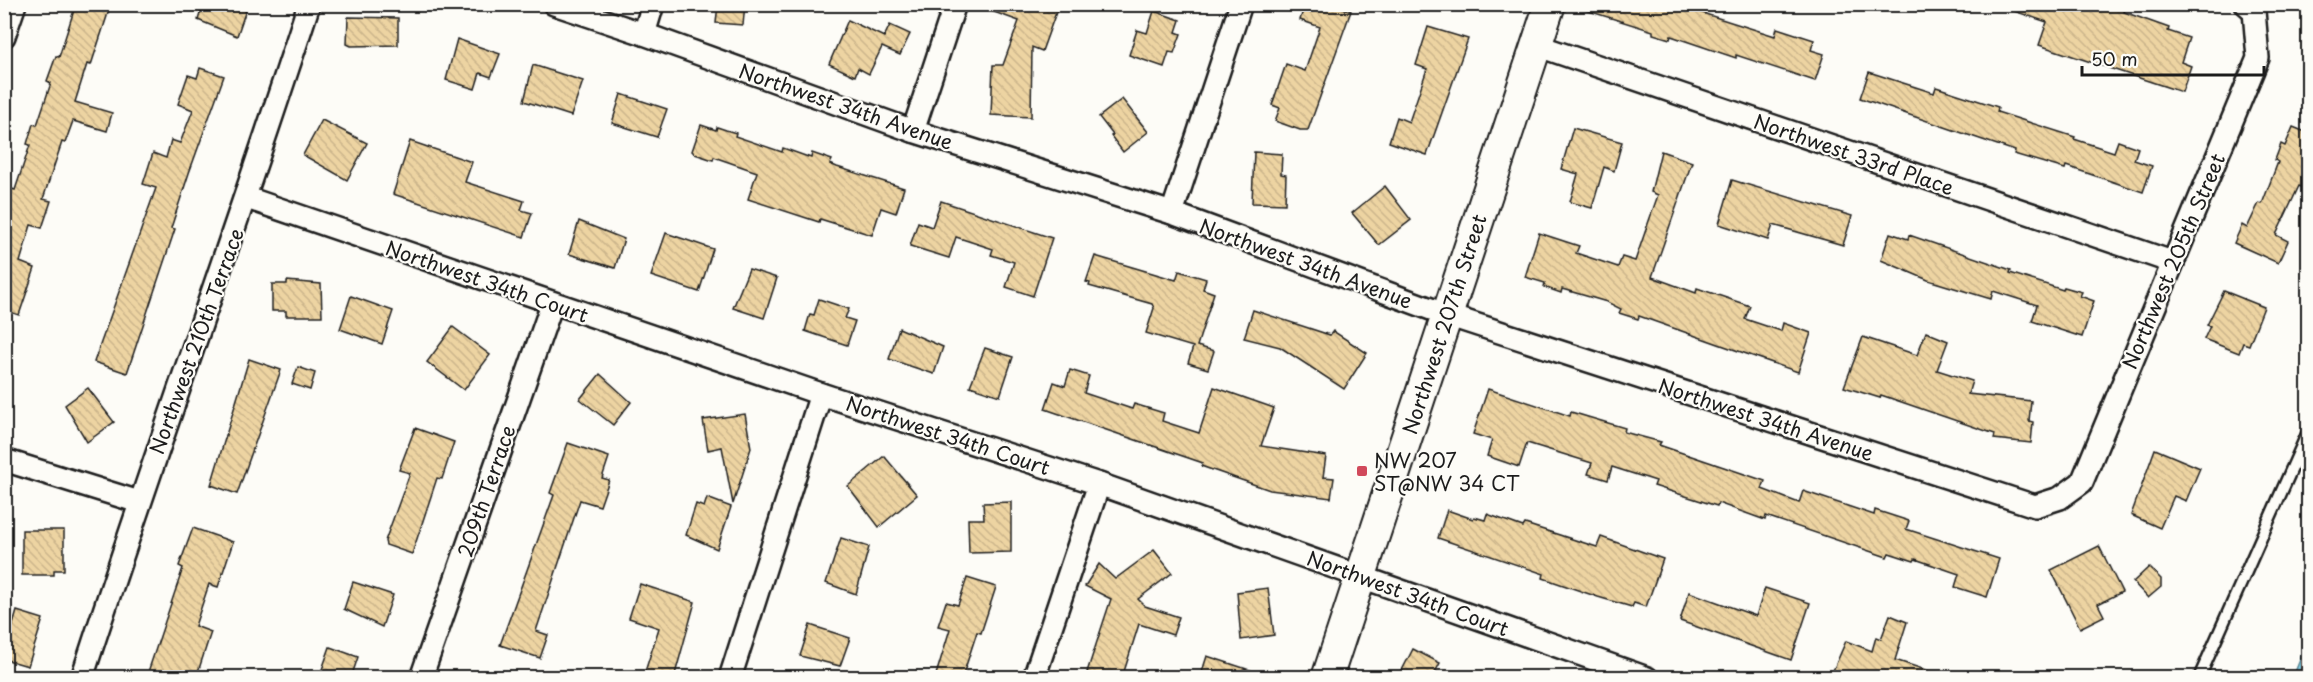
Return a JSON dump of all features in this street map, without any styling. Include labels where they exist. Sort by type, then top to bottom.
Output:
[{"type":"street","points":[[4,36],[15,4]]},
{"type":"street","name":"Northwest 210th Terrace","points":[[82,678],[139,502],[247,198],[309,4]]},
{"type":"street","name":"Northwest 34th Avenue","points":[[554,4],[913,131],[1172,213],[1447,315],[2035,506],[2060,498]]},
{"type":"street","points":[[644,34],[653,4]]},
{"type":"street","points":[[913,131],[955,4]]},
{"type":"street","points":[[1172,213],[1241,4]]},
{"type":"street","name":"Northwest 207th Street","points":[[1327,678],[1550,4]]},
{"type":"street","name":"Northwest 205th Street","points":[[2060,498],[2082,482],[2258,58],[2250,8]]},
{"type":"street","name":"Northwest 33rd Place","points":[[1536,45],[2172,262]]},
{"type":"street","name":"Northwest 34th Court","points":[[247,198],[820,394],[1099,484],[1642,677]]},
{"type":"street","name":"209th Terrace","points":[[421,678],[552,304]]},
{"type":"street","points":[[730,678],[820,394]]},
{"type":"street","points":[[4,460],[139,502]]},
{"type":"street","points":[[1035,678],[1099,484]]},
{"type":"lane","points":[[2199,678],[2308,432]]},
{"type":"water","points":[[2308,640],[2308,677],[2293,677],[2295,672]]},
{"type":"building","points":[[76,4],[111,4],[91,65],[87,64],[75,102],[112,113],[107,131],[73,121],[65,143],[62,142],[43,199],[51,201],[42,228],[31,225],[20,262],[35,268],[19,315],[4,310],[4,201],[8,202],[12,189],[15,190],[30,145],[27,144],[33,124],[37,125],[51,83],[47,81],[56,56],[59,57]]},
{"type":"building","points":[[203,4],[248,4],[237,36],[198,20]]},
{"type":"building","points":[[718,4],[745,4],[743,25],[716,23]]},
{"type":"building","points":[[980,4],[1059,4],[1042,51],[1032,47],[1031,117],[991,115],[993,65],[1003,65],[1019,21],[980,7]]},
{"type":"building","points":[[1305,4],[1332,4],[1351,11],[1308,130],[1300,130],[1275,121],[1280,108],[1272,105],[1286,64],[1305,71],[1320,27],[1300,20]]},
{"type":"building","points":[[1583,4],[1674,4],[1775,36],[1777,28],[1814,40],[1811,50],[1824,54],[1815,81],[1671,36],[1670,39],[1653,34],[1653,31],[1582,9]]},
{"type":"building","points":[[2006,4],[2114,4],[2125,8],[2124,12],[2169,28],[2168,31],[2189,38],[2181,62],[2191,66],[2182,92],[2039,45],[2047,22],[2005,8]]},
{"type":"building","points":[[1154,11],[1180,20],[1176,32],[1181,34],[1174,53],[1169,52],[1164,67],[1129,55],[1137,30],[1147,33]]},
{"type":"building","points":[[348,17],[398,18],[398,45],[351,46],[347,44]]},
{"type":"building","points":[[848,20],[884,37],[890,25],[910,34],[900,55],[882,47],[869,74],[858,68],[855,76],[829,64]]},
{"type":"building","points":[[1428,27],[1468,39],[1427,155],[1389,142],[1397,117],[1409,122],[1427,69],[1416,65]]},
{"type":"building","points":[[457,39],[500,54],[491,77],[480,73],[475,89],[446,80]]},
{"type":"building","points":[[533,65],[583,81],[571,116],[524,101]]},
{"type":"building","points":[[200,68],[224,76],[171,228],[175,229],[127,373],[94,362],[156,188],[143,184],[153,153],[166,158],[171,140],[180,143],[193,110],[178,104],[188,75],[197,78]]},
{"type":"building","points":[[1869,72],[1934,93],[1936,87],[1998,107],[1997,112],[2114,152],[2118,141],[2138,148],[2134,160],[2152,166],[2143,192],[2066,166],[2065,169],[2014,154],[2015,151],[1860,98]]},
{"type":"building","points":[[621,94],[667,109],[657,137],[612,123]]},
{"type":"building","points":[[1122,99],[1148,132],[1123,152],[1099,117]]},
{"type":"building","points":[[322,120],[367,143],[347,180],[303,155]]},
{"type":"building","points":[[701,125],[736,133],[735,136],[782,152],[783,148],[811,158],[812,153],[832,160],[830,164],[837,167],[904,188],[896,213],[881,208],[872,235],[820,219],[819,222],[748,199],[757,172],[714,157],[713,160],[695,154],[692,151]]},
{"type":"building","points":[[2293,127],[2308,133],[2308,190],[2299,186],[2276,235],[2288,241],[2278,263],[2234,243],[2242,225],[2247,228],[2259,203],[2262,204],[2278,162],[2275,160],[2281,144],[2285,146]]},
{"type":"building","points":[[1573,128],[1622,142],[1614,171],[1604,167],[1592,208],[1570,202],[1578,174],[1561,169]]},
{"type":"building","points":[[410,141],[472,162],[465,182],[524,201],[521,210],[532,213],[524,237],[393,194]]},
{"type":"building","points":[[1661,151],[1692,162],[1652,277],[1696,293],[1697,288],[1750,306],[1745,319],[1781,331],[1783,323],[1811,333],[1798,372],[1639,316],[1638,319],[1619,313],[1621,309],[1607,302],[1562,289],[1561,293],[1544,287],[1545,283],[1525,277],[1539,233],[1579,246],[1576,253],[1618,267],[1622,257],[1635,261],[1658,195],[1651,192]]},
{"type":"building","points":[[1254,152],[1282,154],[1281,174],[1286,175],[1285,204],[1252,203]]},
{"type":"building","points":[[1732,180],[1852,216],[1843,245],[1773,225],[1768,240],[1719,224]]},
{"type":"building","points":[[1385,186],[1411,220],[1379,245],[1352,213]]},
{"type":"building","points":[[941,201],[1052,238],[1033,296],[1006,287],[1014,262],[991,255],[993,249],[956,237],[949,258],[910,246],[918,222],[932,227]]},
{"type":"building","points":[[579,221],[624,239],[615,268],[569,254]]},
{"type":"building","points":[[666,233],[713,249],[699,292],[651,276]]},
{"type":"building","points":[[1890,233],[1908,239],[1909,235],[2011,270],[2010,273],[2063,290],[2064,287],[2082,292],[2080,296],[2094,301],[2082,337],[2032,321],[2037,305],[1993,291],[1991,299],[1928,280],[1881,260]]},
{"type":"building","points":[[1095,256],[1176,280],[1179,271],[1206,279],[1203,289],[1214,293],[1197,346],[1214,351],[1208,369],[1188,363],[1193,347],[1146,333],[1154,308],[1152,304],[1089,286],[1090,283],[1086,282]]},
{"type":"building","points":[[749,269],[777,278],[764,318],[733,308]]},
{"type":"building","points":[[287,281],[321,284],[322,316],[286,316],[286,311],[272,311],[272,284],[287,284]]},
{"type":"building","points":[[2224,291],[2264,307],[2249,345],[2243,343],[2239,353],[2204,339],[2210,326],[2207,325]]},
{"type":"building","points":[[351,296],[393,311],[382,344],[340,329]]},
{"type":"building","points":[[819,299],[849,309],[845,318],[855,321],[847,345],[805,331],[810,314],[814,315]]},
{"type":"building","points":[[1253,310],[1330,335],[1333,331],[1367,353],[1344,389],[1280,347],[1244,338]]},
{"type":"building","points":[[453,327],[490,355],[464,390],[427,362]]},
{"type":"building","points":[[899,328],[943,347],[934,374],[889,359]]},
{"type":"building","points":[[1926,332],[1948,341],[1937,370],[1972,381],[1968,394],[2031,401],[2029,421],[2033,422],[2031,443],[1994,439],[1995,434],[1881,395],[1880,398],[1844,387],[1863,337],[1917,355]]},
{"type":"building","points":[[985,348],[1013,357],[1000,396],[970,386]]},
{"type":"building","points":[[249,359],[281,370],[237,494],[211,485]]},
{"type":"building","points":[[298,367],[315,373],[310,390],[292,384]]},
{"type":"building","points":[[1070,370],[1089,376],[1084,393],[1132,409],[1134,404],[1164,413],[1162,421],[1199,433],[1214,387],[1274,408],[1261,446],[1326,456],[1323,477],[1334,478],[1331,498],[1270,490],[1201,466],[1203,463],[1045,409],[1054,382],[1065,386]]},
{"type":"building","points":[[600,374],[631,402],[613,425],[580,399]]},
{"type":"building","points":[[88,388],[114,422],[87,442],[65,405]]},
{"type":"building","points":[[1488,389],[1570,416],[1571,412],[1625,428],[1624,432],[1661,442],[1659,445],[1765,481],[1762,489],[1799,503],[1803,491],[1874,515],[1875,510],[1909,521],[1906,529],[1999,559],[1987,597],[1955,587],[1959,574],[1915,559],[1914,561],[1889,553],[1887,557],[1766,516],[1765,520],[1718,503],[1717,506],[1654,486],[1656,481],[1612,467],[1608,480],[1588,474],[1592,463],[1527,443],[1519,467],[1487,456],[1492,440],[1473,434]]},
{"type":"building","points":[[745,414],[751,448],[733,504],[722,447],[708,450],[703,420]]},
{"type":"building","points":[[415,428],[454,442],[442,479],[437,478],[412,554],[386,545],[385,541],[410,473],[399,470]]},
{"type":"building","points":[[568,443],[609,457],[602,478],[609,480],[600,506],[580,500],[536,631],[548,635],[540,658],[500,645],[554,495],[550,493]]},
{"type":"building","points":[[2155,449],[2200,468],[2186,501],[2174,496],[2160,528],[2131,515]]},
{"type":"building","points":[[884,456],[917,495],[879,527],[848,486]]},
{"type":"building","points":[[707,498],[731,507],[717,549],[686,535],[696,504],[704,507]]},
{"type":"building","points":[[1011,502],[1011,552],[969,553],[968,519],[984,519],[983,503]]},
{"type":"building","points":[[1447,510],[1473,519],[1474,517],[1485,520],[1487,514],[1523,527],[1525,524],[1597,547],[1601,537],[1663,559],[1646,607],[1634,603],[1632,607],[1543,578],[1544,574],[1438,538]]},
{"type":"building","points":[[193,528],[233,542],[218,587],[209,584],[195,626],[211,632],[196,678],[146,678],[183,568],[179,566]]},
{"type":"building","points":[[22,530],[64,530],[64,570],[54,570],[54,575],[22,575]]},
{"type":"building","points":[[841,538],[869,547],[856,594],[826,583]]},
{"type":"building","points":[[2099,546],[2122,592],[2098,604],[2104,616],[2080,628],[2051,570]]},
{"type":"building","points":[[1154,550],[1172,573],[1138,599],[1145,606],[1179,617],[1173,635],[1139,624],[1122,678],[1103,678],[1087,672],[1111,599],[1085,586],[1099,564],[1115,579]]},
{"type":"building","points":[[2149,567],[2161,579],[2161,587],[2148,598],[2133,582]]},
{"type":"building","points":[[967,578],[996,587],[981,633],[977,632],[962,678],[935,678],[950,629],[938,626],[946,602],[958,605]]},
{"type":"building","points":[[353,582],[393,595],[382,627],[344,609]]},
{"type":"building","points":[[640,584],[695,602],[674,678],[643,678],[659,628],[629,618]]},
{"type":"building","points":[[1268,588],[1274,635],[1241,640],[1237,592]]},
{"type":"building","points":[[1765,588],[1810,603],[1791,660],[1680,621],[1689,592],[1756,616]]},
{"type":"building","points":[[17,611],[43,619],[28,666],[4,659],[4,626],[12,628]]},
{"type":"building","points":[[1890,615],[1907,622],[1895,660],[1938,674],[1937,678],[1844,678],[1832,673],[1846,641],[1872,651],[1876,637],[1881,639]]},
{"type":"building","points":[[810,625],[850,638],[840,666],[800,656]]},
{"type":"building","points":[[330,647],[358,657],[351,678],[319,678]]},
{"type":"building","points":[[1413,649],[1440,663],[1432,678],[1398,678]]},
{"type":"building","points":[[1207,656],[1262,674],[1261,678],[1200,678]]},
{"type":"place","name":"NW 207 ST@NW 34 CT","points":[[1362,471]]}]
